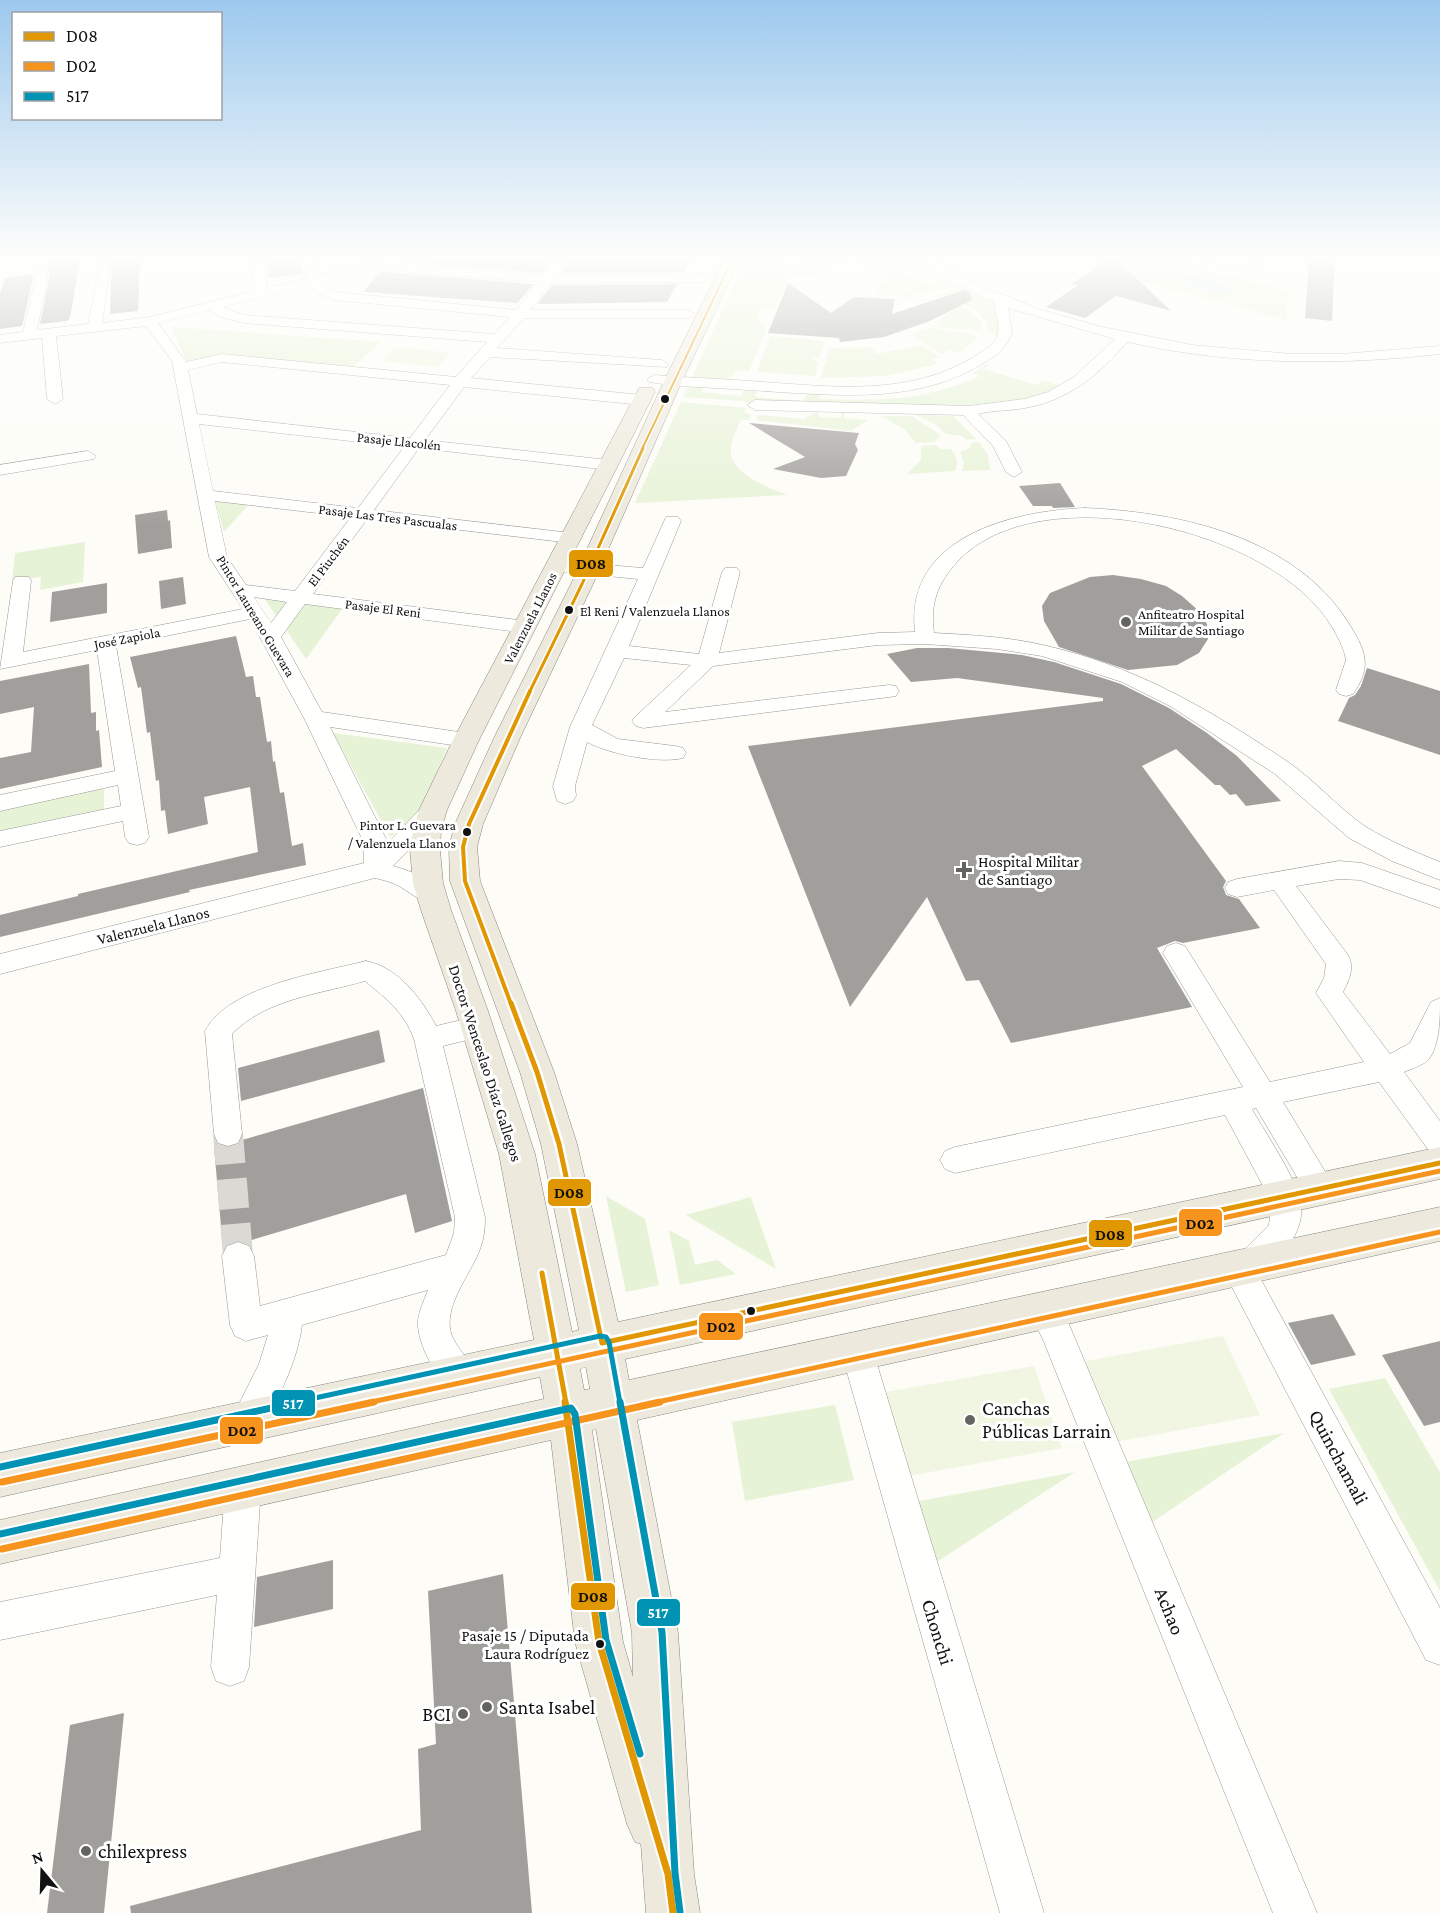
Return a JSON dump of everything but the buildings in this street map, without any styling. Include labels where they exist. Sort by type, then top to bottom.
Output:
[{"type":"main road","name":"Valenzuela Llanos","points":[[602,1343],[559,1144],[537,1072],[465,881],[462,864],[463,847],[469,824],[507,738],[585,576],[674,347]]},
{"type":"main road","name":"Valenzuela Llanos","points":[[434,810],[466,740],[642,400],[663,375],[680,347]]},
{"type":"main road","name":"Doctor Wenceslao Díaz Gallegos","points":[[434,810],[427,830],[425,870],[431,895],[478,1027],[517,1154],[568,1415],[599,1642],[670,1893]]},
{"type":"main road","points":[[0,1475],[1440,1163]]},
{"type":"main road","points":[[0,1542],[612,1405],[1440,1224]]},
{"type":"main road","points":[[602,1343],[655,1633],[670,1893]]},
{"type":"street","points":[[50,347],[55,399]]},
{"type":"street","name":"Pintor Laureano Guevara","points":[[169,347],[179,361],[218,557],[271,637],[315,718],[375,843],[376,869]]},
{"type":"street","name":"El Piuchén","points":[[271,637],[460,382],[491,347]]},
{"type":"street","points":[[487,352],[663,375],[872,392],[930,383],[965,371],[997,347]]},
{"type":"street","points":[[755,405],[969,411],[1024,404],[1062,393],[1089,374],[1115,347]]},
{"type":"street","points":[[1193,347],[1266,357],[1324,359],[1407,355],[1440,350]]},
{"type":"street","points":[[180,368],[222,358],[642,400]]},
{"type":"street","points":[[969,411],[971,416],[1000,444],[1014,472]]},
{"type":"street","name":"Pasaje Llacolén","points":[[190,418],[609,465]]},
{"type":"street","points":[[0,470],[88,456]]},
{"type":"street","name":"Pasaje Las Tres Pascualas","points":[[204,495],[571,538]]},
{"type":"street","points":[[926,638],[923,605],[928,589],[946,561],[970,541],[1004,526],[1042,517],[1098,514],[1135,517],[1173,524],[1217,537],[1261,555],[1297,577],[1332,610],[1352,647],[1357,662],[1346,690]]},
{"type":"street","points":[[565,796],[564,786],[581,727],[617,651],[672,521]]},
{"type":"street","points":[[556,568],[564,580],[585,576],[645,582]]},
{"type":"street","points":[[731,572],[707,661],[643,721],[889,691]]},
{"type":"street","points":[[6,662],[22,581]]},
{"type":"street","name":"Pasaje El Reni","points":[[240,590],[526,627]]},
{"type":"street","name":"José Zapiola","points":[[6,662],[253,613]]},
{"type":"street","points":[[617,651],[707,661],[878,639],[926,638],[997,643],[1045,651],[1129,678],[1177,701],[1270,759],[1357,832],[1400,855],[1440,871]]},
{"type":"street","points":[[106,642],[137,837]]},
{"type":"street","points":[[315,718],[466,740]]},
{"type":"street","points":[[581,727],[591,736],[613,746],[675,753]]},
{"type":"street","points":[[0,803],[127,776]]},
{"type":"street","name":"Valenzuela Llanos","points":[[0,964],[376,869],[434,810]]},
{"type":"street","points":[[0,839],[133,811]]},
{"type":"street","points":[[376,869],[406,879],[431,895]]},
{"type":"street","points":[[1237,888],[1339,870],[1362,872],[1440,899]]},
{"type":"street","points":[[1286,891],[1339,962],[1337,978],[1329,993],[1440,1143]]},
{"type":"street","points":[[1176,953],[1264,1095],[1302,1192]]},
{"type":"street","points":[[228,1134],[218,1031],[230,1017],[258,1000],[366,971],[406,999],[418,1013],[428,1039],[471,1227],[457,1267],[435,1312],[436,1339],[460,1376]]},
{"type":"street","points":[[955,1160],[1385,1069],[1420,1051],[1440,1009]]},
{"type":"street","points":[[428,1039],[478,1027]]},
{"type":"street","points":[[1233,1102],[1302,1192]]},
{"type":"street","points":[[1244,1267],[1275,1242],[1286,1223],[1288,1210],[1302,1192]]},
{"type":"street","points":[[238,1256],[246,1325],[457,1267]]},
{"type":"street","name":"Quinchamali","points":[[1244,1267],[1440,1646]]},
{"type":"street","name":"Achao","points":[[1045,1310],[1057,1333],[1295,1913]]},
{"type":"street","points":[[247,1422],[273,1375],[285,1339],[287,1314]]},
{"type":"street","name":"Chonchi","points":[[857,1351],[1022,1913]]},
{"type":"street","points":[[230,1668],[243,1488]]},
{"type":"street","points":[[0,1621],[236,1573]]},
{"type":"green space","points":[[180,347],[375,347],[354,366],[224,355],[187,363]]},
{"type":"green space","points":[[396,347],[451,353],[437,367],[382,361]]},
{"type":"green space","points":[[706,347],[759,347],[749,371],[738,370],[728,380],[692,377]]},
{"type":"green space","points":[[766,347],[823,347],[820,357],[812,359],[818,363],[815,376],[757,372]]},
{"type":"green space","points":[[871,347],[876,354],[910,347],[925,347],[940,357],[931,359],[938,364],[885,376],[821,378],[829,348]]},
{"type":"green space","points":[[931,347],[966,347],[959,353],[950,350],[942,354]]},
{"type":"green space","points":[[989,365],[983,369],[1036,385],[1042,381],[1062,386],[1037,398],[980,405],[751,405],[744,401],[683,397],[690,384],[704,384],[701,392],[741,396],[744,388],[758,389],[755,397],[804,401],[807,393],[820,394],[819,399],[900,398],[921,395],[960,384],[979,376],[973,373]]},
{"type":"green space","points":[[681,402],[746,408],[744,413],[751,414],[749,420],[741,419],[732,443],[731,456],[735,464],[750,478],[787,495],[635,503]]},
{"type":"green space","points":[[819,412],[819,417],[841,418],[841,412],[844,412],[844,418],[868,420],[851,431],[756,420],[758,415],[804,419]]},
{"type":"green space","points":[[916,415],[953,416],[976,439],[967,440],[961,436],[946,434],[935,424]]},
{"type":"green space","points":[[881,416],[911,416],[941,435],[934,442],[916,443],[904,429]]},
{"type":"green space","points":[[973,442],[979,442],[988,455],[990,470],[962,471],[964,464],[960,452],[969,448]]},
{"type":"green space","points":[[935,445],[941,449],[951,449],[957,462],[955,471],[907,474],[921,460],[921,446]]},
{"type":"green space","points":[[215,500],[249,504],[224,532]]},
{"type":"green space","points":[[85,542],[83,582],[40,590],[41,577],[12,581],[15,553]]},
{"type":"green space","points":[[264,598],[342,609],[306,659]]},
{"type":"green space","points":[[333,733],[447,748],[420,812],[390,837]]},
{"type":"green space","points":[[104,785],[104,811],[0,833],[0,806]]},
{"type":"green space","points":[[606,1196],[645,1219],[659,1285],[626,1292]]},
{"type":"green space","points":[[751,1198],[776,1269],[686,1215]]},
{"type":"green space","points":[[669,1230],[689,1241],[695,1265],[717,1260],[736,1274],[680,1285]]},
{"type":"green space","name":"Canchas Públicas Larrain","points":[[1223,1336],[1260,1415],[1111,1443],[1081,1362]]},
{"type":"green space","name":"Canchas Públicas Larrain","points":[[1034,1366],[1062,1448],[903,1477],[881,1393]]},
{"type":"green space","points":[[1385,1378],[1440,1472],[1440,1591],[1329,1389]]},
{"type":"green space","points":[[835,1405],[854,1480],[745,1501],[732,1422]]},
{"type":"green space","points":[[1284,1433],[1151,1523],[1125,1462]]},
{"type":"green space","points":[[1075,1472],[929,1567],[909,1503]]},
{"type":"tunnel","points":[[228,1134],[238,1256]]},
{"type":"transit line","name":"D08","points":[[689,347],[582,584],[507,738],[469,824],[463,847],[465,881],[537,1072],[559,1144],[602,1343],[1440,1163]]},
{"type":"transit line","name":"D02","points":[[2,1482],[1440,1171]]},
{"type":"transit line","name":"D02","points":[[2,1549],[631,1408],[1440,1232]]},
{"type":"transit line","name":"D08","points":[[542,1273],[573,1444],[599,1642],[668,1874],[673,1913]]},
{"type":"transit line","name":"517","points":[[0,1467],[600,1336],[606,1337],[609,1342],[662,1632],[675,1873],[680,1912]]},
{"type":"transit line","name":"517","points":[[0,1534],[571,1408],[575,1414],[606,1640],[640,1754]]},
{"type":"place","name":"El Reni / Valenzuela Llanos","points":[[569,610]]},
{"type":"place","name":"Anfiteatro Hospital Militar de Santiago","points":[[1126,622]]},
{"type":"place","name":"Pintor L. Guevara / Valenzuela Llanos","points":[[467,832]]},
{"type":"place","name":"Hospital Militar de Santiago","points":[[964,870]]},
{"type":"place","name":"Canchas Públicas Larrain","points":[[970,1420]]},
{"type":"place","name":"Pasaje 15 / Diputada Laura Rodríguez","points":[[600,1644]]},
{"type":"place","name":"Santa Isabel","points":[[487,1707]]},
{"type":"place","name":"BCI","points":[[463,1714]]},
{"type":"place","name":"chilexpress","points":[[86,1851]]}]
